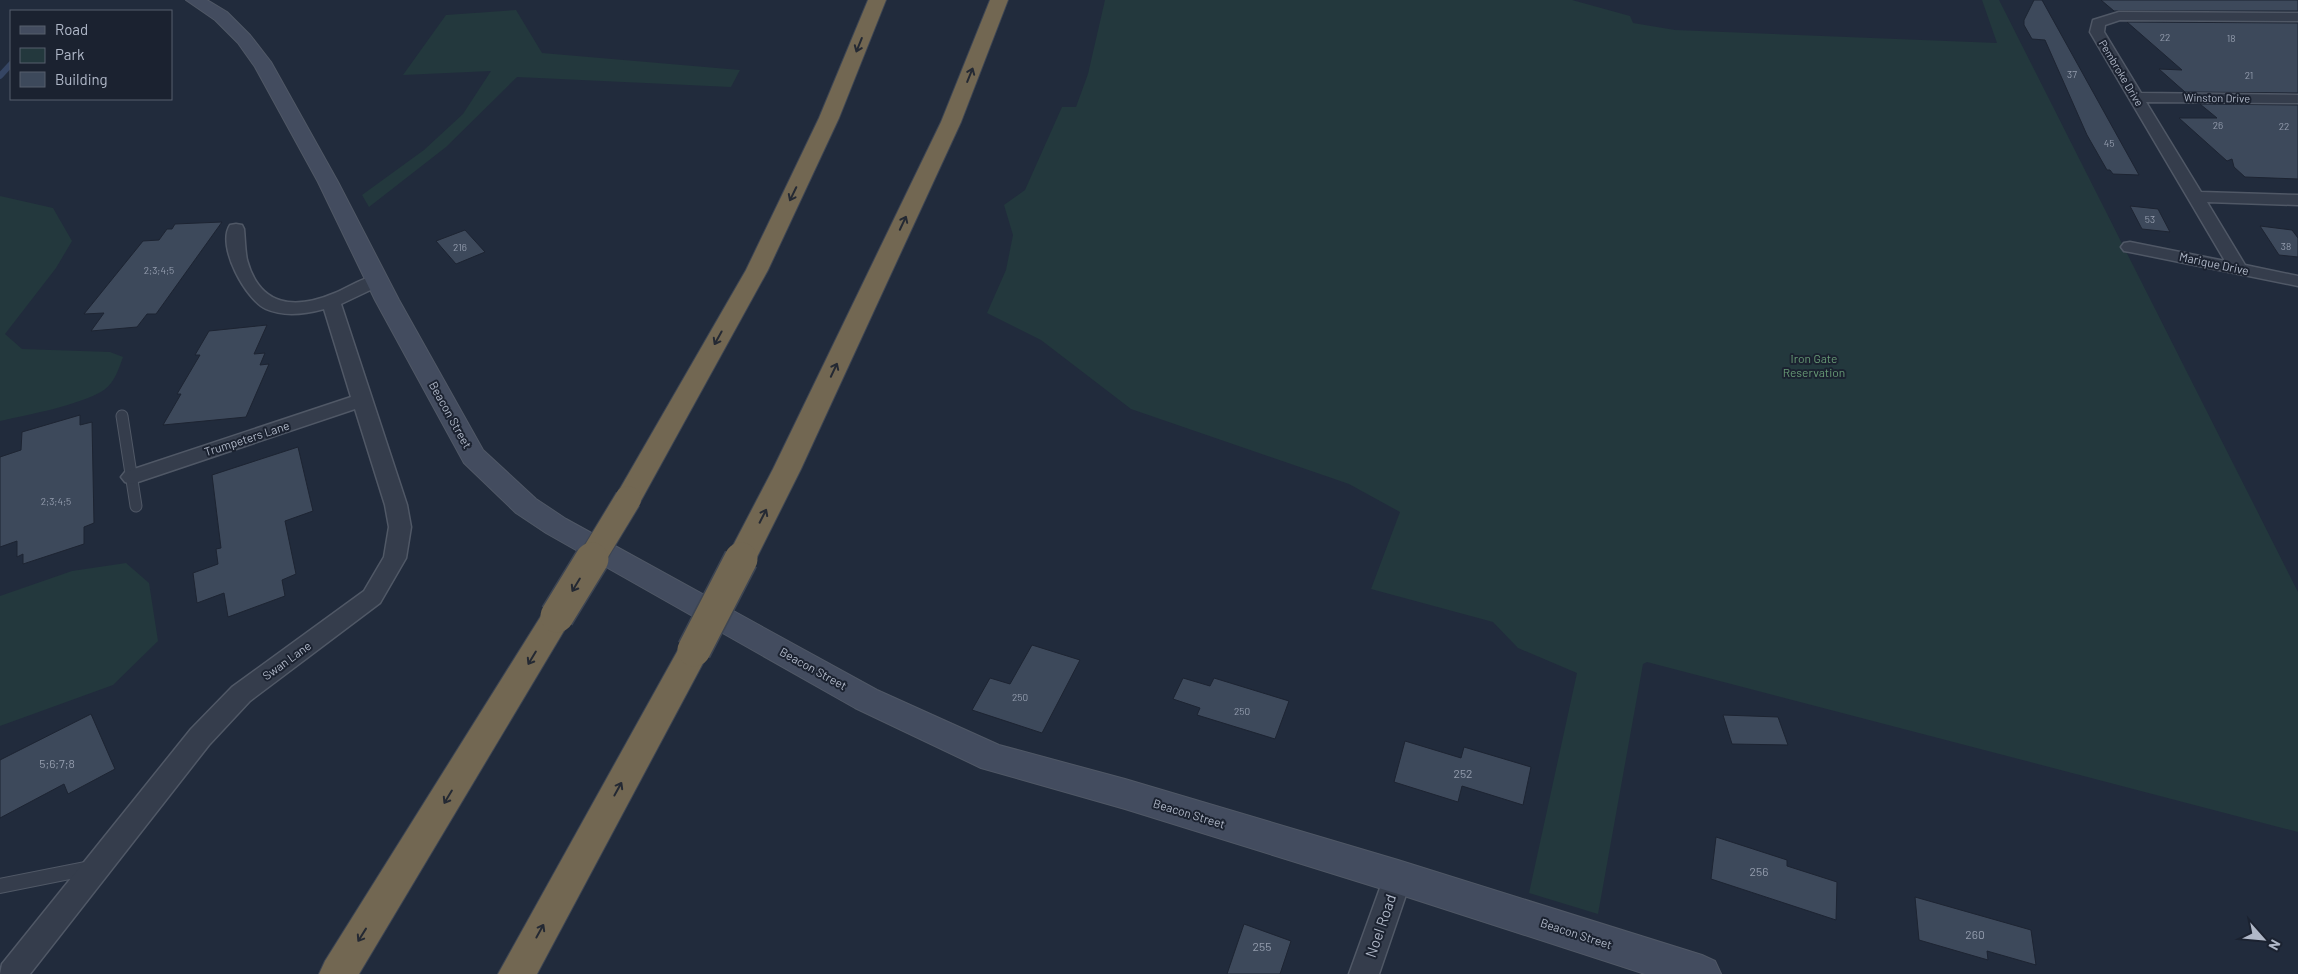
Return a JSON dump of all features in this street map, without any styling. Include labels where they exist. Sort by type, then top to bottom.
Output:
[{"type":"highway","points":[[338,974],[628,499],[757,270],[830,118],[877,0]]},
{"type":"highway","points":[[517,974],[694,650],[787,469],[951,122],[999,0]]},
{"type":"main road","name":"Beacon Street","points":[[195,0],[221,16],[244,39],[264,66],[328,182],[378,280],[473,456],[526,506],[556,526],[866,699],[993,758],[1125,794],[1398,877],[1702,974]]},
{"type":"street","name":"Pembroke Drive","points":[[2238,269],[2097,32],[2098,22],[2119,16],[2298,17]]},
{"type":"street","name":"Winston Drive","points":[[2136,97],[2298,99]]},
{"type":"street","points":[[2196,197],[2298,200]]},
{"type":"street","points":[[236,229],[239,263],[257,291],[273,305],[295,308],[331,302],[378,280]]},
{"type":"street","name":"Marique Drive","points":[[2130,247],[2298,281]]},
{"type":"street","name":"Swan Lane","points":[[12,974],[200,737],[241,694],[372,597],[395,558],[400,527],[396,505],[331,302]]},
{"type":"street","name":"Trumpeters Lane","points":[[132,477],[362,400]]},
{"type":"street","name":"Noel Road","points":[[1364,974],[1398,877]]},
{"type":"lane","points":[[122,416],[136,506]]},
{"type":"lane","points":[[0,886],[97,867]]},
{"type":"green space","name":"Iron Gate Reservation","points":[[1105,0],[1572,0],[1630,16],[1633,23],[1675,30],[1997,43],[1982,0],[1999,0],[2298,592],[2298,832],[1647,662],[1643,664],[1598,914],[1529,893],[1577,673],[1518,648],[1493,622],[1371,589],[1400,512],[1349,484],[1131,409],[1041,340],[987,313],[1006,270],[1013,235],[1004,205],[1025,190],[1062,107],[1076,107],[1088,74]]},
{"type":"green space","points":[[516,10],[542,53],[740,70],[731,87],[517,77],[446,147],[369,207],[362,195],[424,150],[463,114],[491,71],[403,75],[446,15]]},
{"type":"green space","points":[[0,196],[53,208],[72,241],[56,268],[5,334],[22,349],[110,352],[123,357],[111,383],[104,390],[93,396],[54,409],[0,421]]},
{"type":"green space","points":[[126,563],[149,583],[158,641],[113,685],[0,726],[0,596],[72,571]]},
{"type":"building","points":[[2034,0],[2042,0],[2139,175],[2113,174],[2110,170],[2107,170],[2087,135],[2045,40],[2032,39],[2024,25],[2024,20]]},
{"type":"building","points":[[2101,0],[2298,0],[2298,11],[2114,11]]},
{"type":"building","points":[[2127,22],[2298,23],[2298,93],[2185,92],[2159,69],[2182,70]]},
{"type":"building","points":[[2200,104],[2298,105],[2298,179],[2245,177],[2234,167],[2232,159],[2227,161],[2179,118],[2217,118]]},
{"type":"building","points":[[2130,206],[2158,209],[2170,232],[2142,229]]},
{"type":"building","points":[[222,222],[156,314],[147,314],[137,327],[91,331],[104,313],[84,314],[143,241],[159,240],[167,229],[172,229],[175,224]]},
{"type":"building","points":[[2260,226],[2292,230],[2298,238],[2298,257],[2279,255]]},
{"type":"building","points":[[465,230],[485,252],[456,264],[436,241]]},
{"type":"building","points":[[267,325],[254,354],[265,353],[260,365],[269,364],[246,417],[163,425],[181,394],[177,394],[200,355],[195,355],[209,331]]},
{"type":"building","points":[[80,415],[80,425],[92,422],[94,523],[84,527],[84,544],[23,564],[23,554],[17,557],[17,541],[0,547],[0,457],[21,450],[22,432]]},
{"type":"building","points":[[298,447],[313,511],[285,521],[296,574],[282,580],[285,596],[228,617],[224,593],[197,603],[193,573],[218,564],[216,549],[221,548],[212,475]]},
{"type":"building","points":[[1032,645],[1080,660],[1042,733],[972,710],[990,678],[1010,684]]},
{"type":"building","points":[[1183,678],[1210,686],[1214,678],[1289,701],[1275,739],[1197,715],[1200,708],[1173,699]]},
{"type":"building","points":[[91,714],[115,769],[68,794],[64,784],[0,818],[0,760]]},
{"type":"building","points":[[1723,715],[1778,717],[1788,745],[1732,744]]},
{"type":"building","points":[[1405,741],[1461,758],[1464,747],[1531,767],[1523,805],[1462,786],[1458,802],[1394,782]]},
{"type":"building","points":[[1716,837],[1787,860],[1787,866],[1837,882],[1836,920],[1711,879]]},
{"type":"building","points":[[1915,897],[2031,930],[2036,965],[1987,951],[1988,960],[1919,940]]},
{"type":"building","points":[[1244,924],[1291,941],[1280,974],[1227,974]]},
{"type":"waterway","points":[[0,76],[10,65]]}]
